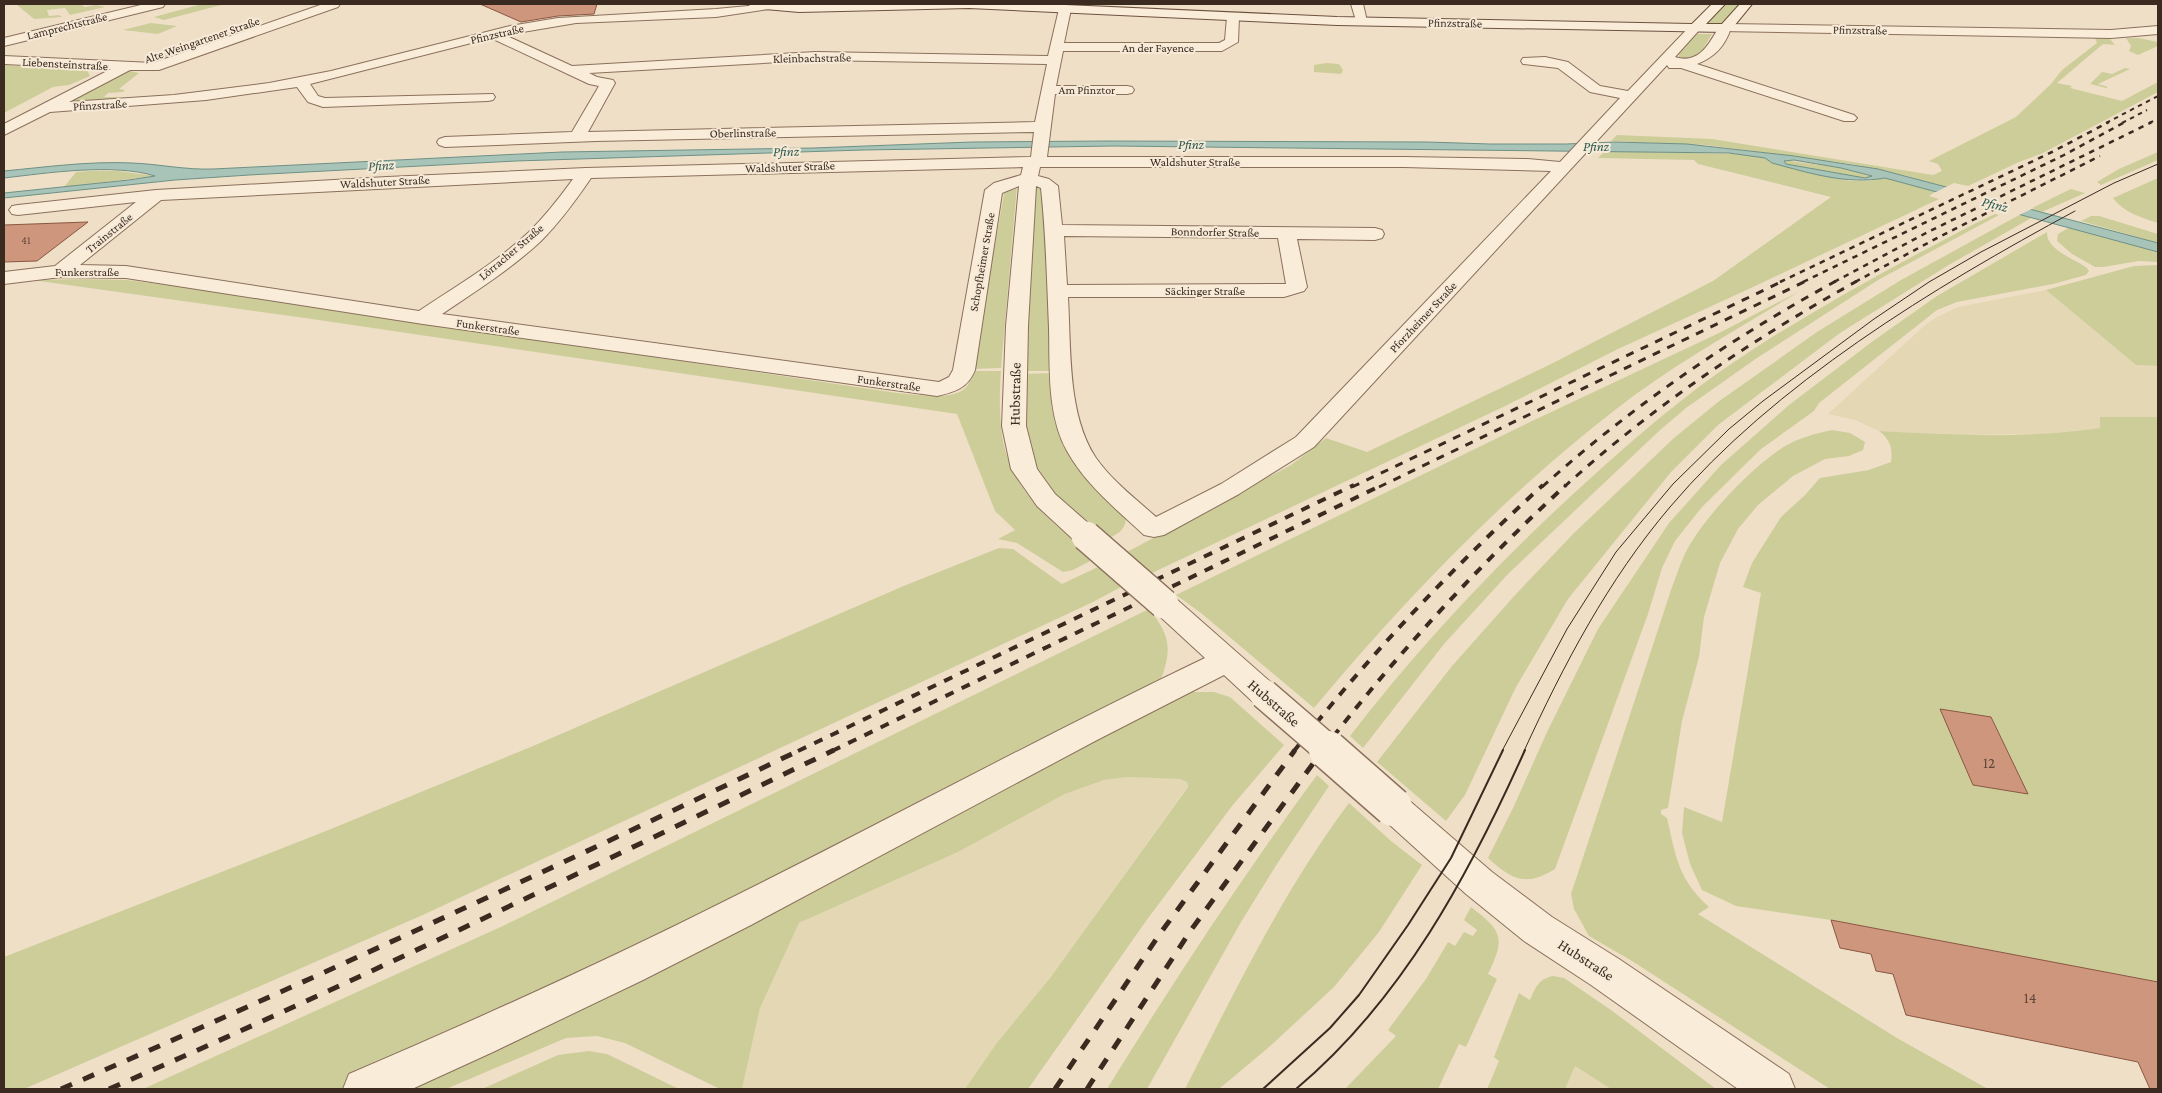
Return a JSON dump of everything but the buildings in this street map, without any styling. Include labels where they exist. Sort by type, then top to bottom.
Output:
[{"type":"street","name":"Lamprechtstraße","points":[[4,42],[160,4]]},
{"type":"street","name":"Alte Weingartener Straße","points":[[4,130],[126,67],[307,4]]},
{"type":"street","name":"Alte Weingartener Straße","points":[[126,67],[154,67],[334,4]]},
{"type":"street","name":"Pfinzstraße","points":[[696,14],[746,4]]},
{"type":"street","name":"Pfinzstraße","points":[[46,108],[162,101],[302,82],[356,70],[493,34],[542,24],[642,10],[696,14],[734,12],[759,5],[806,8],[969,4],[1066,9],[1102,7],[1233,17],[1725,28],[2111,34],[2158,30]]},
{"type":"street","points":[[1357,4],[1361,21]]},
{"type":"street","name":"Pforzheimer Straße","points":[[1057,291],[1064,401],[1071,433],[1079,451],[1097,476],[1154,530],[1230,489],[1305,442],[1719,4]]},
{"type":"street","points":[[1684,63],[1700,59],[1709,53],[1723,35],[1725,28],[1746,4]]},
{"type":"street","name":"Hubstraße","points":[[1066,9],[1055,53],[1038,152],[1017,326],[1014,426],[1024,469],[1046,500],[1479,883],[1538,929],[1605,972],[1774,1089]]},
{"type":"street","name":"An der Fayence","points":[[1055,53],[1222,47],[1231,42],[1233,17]]},
{"type":"street","points":[[493,34],[594,81],[608,83]]},
{"type":"street","name":"Kleinbachstraße","points":[[571,70],[816,56],[1055,53]]},
{"type":"street","name":"Liebensteinstraße","points":[[4,60],[126,67]]},
{"type":"street","points":[[1528,61],[1546,61],[1563,65],[1595,88],[1630,96]]},
{"type":"street","points":[[1664,62],[1684,63],[1850,118]]},
{"type":"street","name":"Alte Weingartener Straße","points":[[134,86],[154,67]]},
{"type":"street","points":[[577,137],[608,83],[620,67]]},
{"type":"street","points":[[302,82],[313,98],[323,103],[488,97]]},
{"type":"street","name":"Am Pfinztor","points":[[1048,90],[1127,90]]},
{"type":"street","name":"Oberlinstraße","points":[[445,142],[577,137],[1038,152]]},
{"type":"street","points":[[1038,152],[1048,186],[1055,230],[1057,291]]},
{"type":"street","name":"Waldshuter Straße","points":[[18,210],[156,195],[387,182],[1038,152],[1404,162],[1528,164],[1570,161]]},
{"type":"street","name":"Schopfheimer Straße","points":[[964,370],[994,190],[1011,182],[1038,152]]},
{"type":"street","name":"Lörracher Straße","points":[[423,318],[484,277],[534,236],[568,200],[586,173]]},
{"type":"street","name":"Trainstraße","points":[[61,272],[156,195]]},
{"type":"street","name":"Bonndorfer Straße","points":[[1055,230],[1374,234]]},
{"type":"street","name":"Säckinger Straße","points":[[1057,291],[1284,291],[1298,286],[1286,233]]},
{"type":"street","name":"Funkerstraße","points":[[4,278],[61,272],[126,272],[423,318],[937,389],[950,386],[960,379],[964,370]]},
{"type":"street","points":[[364,1089],[465,1046],[668,948],[1067,740],[1226,661]]},
{"type":"shaded area","points":[[2046,290],[2136,365],[2158,366],[2158,417],[2101,417],[2100,428],[2062,434],[1957,435],[1879,431],[1855,420],[1828,414],[1925,325],[1937,317],[1958,307]]},
{"type":"shaded area","points":[[1127,777],[1180,779],[1187,782],[1188,786],[1050,978],[996,1044],[965,1089],[742,1089],[760,1008],[799,923],[958,852],[1065,794],[1104,780]]},
{"type":"shaded area","points":[[1574,1065],[1611,1089],[1565,1089]]},
{"type":"green space","points":[[80,4],[85,7],[96,5],[105,7],[70,15],[65,8],[47,10],[49,16],[59,15],[62,17],[34,19],[17,5]]},
{"type":"green space","points":[[202,4],[225,4],[164,20],[154,17]]},
{"type":"green space","points":[[1723,4],[1744,4],[1724,26],[1701,25]]},
{"type":"green space","points":[[151,23],[177,26],[158,34],[123,30]]},
{"type":"green space","points":[[229,32],[244,33],[223,37],[227,39],[218,38],[209,42],[213,44],[197,46],[195,47],[199,49],[179,53],[184,55],[169,56],[166,57],[170,59],[168,60],[153,62],[157,64],[142,63]]},
{"type":"green space","points":[[1696,34],[1712,34],[1698,57],[1685,59],[1679,57],[1679,53]]},
{"type":"green space","points":[[2095,38],[2109,38],[2115,45],[2103,44],[2057,83],[2122,101],[2158,82],[2158,92],[2043,153],[1968,186],[1954,183],[1944,188],[1907,176],[1852,164],[1706,145],[1611,141],[1617,135],[1712,139],[1933,175],[1942,171],[1938,164],[1929,161],[2016,117],[2051,84],[2062,70],[2097,43]]},
{"type":"green space","points":[[2126,38],[2158,42],[2158,46],[2138,55],[2129,51],[2131,46]]},
{"type":"green space","points":[[1339,64],[1343,70],[1341,74],[1314,72],[1314,65]]},
{"type":"green space","points":[[4,65],[87,70],[90,76],[69,85],[53,87],[4,113]]},
{"type":"green space","points":[[2125,68],[2130,69],[2098,84],[2108,87],[2106,88],[2090,84],[2102,72],[2112,74]]},
{"type":"green space","points":[[126,70],[139,73],[119,89],[125,90],[123,92],[108,93],[104,97],[118,97],[116,99],[69,102],[118,75],[126,74],[122,73]]},
{"type":"green space","points":[[1605,151],[1735,154],[1765,158],[1772,163],[1850,181],[1869,181],[1885,178],[1937,191],[1929,196],[1939,199],[1618,349],[1501,408],[1152,573],[1125,553],[1291,465],[1326,438],[1367,452],[1549,365],[1713,281],[1831,197],[1698,164],[1694,160],[1598,158]]},
{"type":"green space","points":[[2158,152],[2158,160],[2101,185],[2097,182],[2119,169]]},
{"type":"green space","points":[[1784,160],[1841,168],[1873,177],[1863,178],[1830,174],[1786,164]]},
{"type":"green space","points":[[119,171],[155,176],[64,187],[76,172]]},
{"type":"green space","points":[[2158,178],[2158,223],[2127,211],[2113,198]]},
{"type":"green space","points":[[1017,186],[1001,368],[972,369],[1005,189]]},
{"type":"green space","points":[[1035,187],[1042,188],[1053,371],[1023,371]]},
{"type":"green space","points":[[2071,189],[2085,193],[2042,212],[2030,209]]},
{"type":"green space","points":[[1995,214],[1999,215],[1878,280],[1757,358],[1686,408],[1659,431],[1508,574],[1444,644],[1363,748],[1350,736],[1402,672],[1484,581],[1572,495],[1661,417],[1718,373],[1791,326],[1892,268]]},
{"type":"green space","points":[[2021,214],[2033,217],[1947,266],[1840,333],[1718,425],[1671,472],[1568,599],[1516,687],[1465,795],[1446,821],[1377,762],[1452,666],[1516,594],[1574,533],[1674,438],[1718,402],[1817,332],[1901,280]]},
{"type":"green space","points":[[2091,216],[2099,216],[2158,234],[2158,243],[2081,221]]},
{"type":"green space","points":[[2070,227],[2158,252],[2158,262],[2139,261],[2095,267],[2072,254],[2057,241],[2058,234]]},
{"type":"green space","points":[[2047,232],[2051,244],[2056,249],[2087,268],[2089,271],[2086,275],[2053,284],[1957,302],[1937,310],[1819,403],[1814,411],[1761,449],[1702,507],[1675,541],[1662,568],[1648,614],[1555,869],[1545,875],[1527,879],[1512,876],[1497,866],[1488,858],[1598,629],[1669,523],[1721,465],[1789,405],[1873,341],[1937,296]]},
{"type":"green space","points":[[2158,265],[2158,366],[2136,365],[2046,290],[2134,266]]},
{"type":"green space","points":[[32,280],[127,280],[191,288],[897,393],[934,396],[954,394],[962,391],[967,386],[972,371],[1001,371],[1001,427],[1005,449],[1012,469],[1022,488],[1036,505],[1077,543],[1050,492],[1034,467],[1027,446],[1023,374],[1053,373],[1126,519],[1120,532],[1107,539],[1117,547],[1073,570],[1063,572],[1017,543],[998,539],[1015,530],[995,511],[957,414],[305,318]]},
{"type":"green space","points":[[1800,291],[1659,378],[1615,410],[1533,478],[1419,589],[1314,708],[1201,613],[1176,595],[1530,422],[1719,333]]},
{"type":"green space","points":[[2100,417],[2158,417],[2158,982],[1831,920],[1736,906],[1702,890],[1690,864],[1682,833],[1684,807],[1722,822],[1761,593],[1743,587],[1752,563],[1781,517],[1820,478],[1869,470],[1891,462],[1892,453],[1890,445],[1886,437],[1879,431],[1962,435],[2045,434],[2100,428]]},
{"type":"green space","points":[[1832,430],[1850,433],[1865,442],[1863,450],[1849,456],[1825,459],[1793,476],[1758,505],[1738,529],[1720,563],[1704,617],[1699,657],[1682,721],[1668,808],[1661,810],[1661,814],[1667,818],[1676,856],[1684,877],[1709,907],[1698,914],[1897,1038],[1988,1089],[1830,1089],[1632,961],[1589,936],[1574,909],[1571,894],[1672,587],[1688,548],[1718,506],[1772,455],[1790,443]]},
{"type":"green space","points":[[999,548],[1013,549],[1062,584],[1100,566],[1121,587],[1093,602],[425,914],[24,1089],[4,1089],[4,957],[326,831],[533,746],[906,585]]},
{"type":"green space","points":[[1149,609],[1166,636],[1168,650],[1162,677],[1150,690],[388,1069],[340,1089],[143,1089],[505,925]]},
{"type":"green space","points":[[1192,687],[1194,692],[1214,692],[1230,697],[1284,745],[1232,806],[1146,921],[1028,1089],[965,1089],[996,1044],[1050,978],[1188,787],[1187,782],[1180,779],[1127,777],[1104,780],[1065,794],[958,852],[799,923],[760,1008],[742,1089],[720,1089],[625,1043],[597,1036],[566,1038],[446,1089],[385,1089],[494,1042]]},
{"type":"green space","points":[[1317,775],[1329,786],[1241,922],[1147,1089],[1107,1089],[1209,930]]},
{"type":"green space","points":[[1349,803],[1391,841],[1422,865],[1379,932],[1334,987],[1268,1048],[1219,1089],[1185,1089],[1241,979],[1281,906]]},
{"type":"green space","points":[[1471,907],[1489,922],[1498,936],[1497,951],[1488,974],[1497,979],[1466,1047],[1459,1044],[1438,1089],[1345,1089],[1396,1036],[1388,1030],[1426,979],[1448,942],[1455,946],[1464,932],[1473,936],[1477,930],[1464,920]]},
{"type":"green space","points":[[1553,976],[1564,978],[1611,1010],[1716,1089],[1611,1089],[1575,1066],[1565,1089],[1487,1089],[1499,1061],[1494,1057],[1519,993],[1530,1000],[1538,984],[1544,979]]},
{"type":"green space","points":[[589,1051],[607,1054],[679,1089],[482,1089],[558,1055]]},
{"type":"water","name":"Pfinz","points":[[972,142],[1427,142],[1566,144],[1615,142],[1687,144],[1794,156],[1878,169],[2158,243],[2158,252],[1885,178],[1857,180],[1828,177],[1772,163],[1765,158],[1729,153],[1113,146],[863,150],[516,161],[249,175],[175,180],[4,198],[4,193],[155,176],[120,170],[80,170],[4,178],[4,171],[84,164],[132,163],[192,169],[213,169],[562,152],[813,148]],"holes":[[[1794,160],[1841,168],[1872,176],[1865,178],[1786,164],[1784,161]]]},
{"type":"pier","points":[[1948,186],[2034,208],[2017,216],[1934,193]]},
{"type":"tram line","points":[[1502,751],[1567,629],[1616,552],[1673,484],[1729,429],[1763,401],[1874,319],[1929,282],[1981,252],[2114,183],[2158,164]]},
{"type":"tram line","points":[[1524,751],[1571,655],[1607,593],[1670,507],[1711,462],[1757,420],[1807,379],[1859,341],[1967,272],[2075,211]]},
{"type":"tram line","points":[[1263,1089],[1330,1028],[1359,995],[1408,925],[1451,858],[1503,750]]},
{"type":"tram line","points":[[1296,1089],[1334,1054],[1369,1016],[1400,976],[1456,889],[1525,750]]},
{"type":"railway","points":[[2106,123],[2158,96]]},
{"type":"railway","points":[[2122,123],[2147,110]]},
{"type":"railway","points":[[2149,123],[2158,119]]},
{"type":"railway","points":[[1780,282],[2052,152],[2109,122]]},
{"type":"railway","points":[[1803,282],[2064,155],[2125,122]]},
{"type":"railway","points":[[1834,282],[1928,232],[2152,122]]},
{"type":"railway","points":[[1855,282],[1939,237],[2100,156]]},
{"type":"railway","points":[[1352,487],[1783,281]]},
{"type":"railway","points":[[1379,487],[1806,281]]},
{"type":"railway","points":[[1542,487],[1611,429],[1683,375],[1758,326],[1836,281]]},
{"type":"railway","points":[[1564,487],[1633,429],[1705,375],[1780,326],[1857,281]]},
{"type":"railway","points":[[798,751],[1354,485]]},
{"type":"railway","points":[[832,751],[1382,485]]},
{"type":"railway","points":[[1294,751],[1382,646],[1444,580],[1543,485]]},
{"type":"railway","points":[[1322,751],[1378,681],[1438,613],[1566,485]]},
{"type":"railway","points":[[61,1089],[432,923],[800,750]]},
{"type":"railway","points":[[109,1089],[383,966],[834,750]]},
{"type":"railway","points":[[1055,1089],[1159,935],[1295,750]]},
{"type":"railway","points":[[1087,1089],[1191,930],[1323,750]]}]
